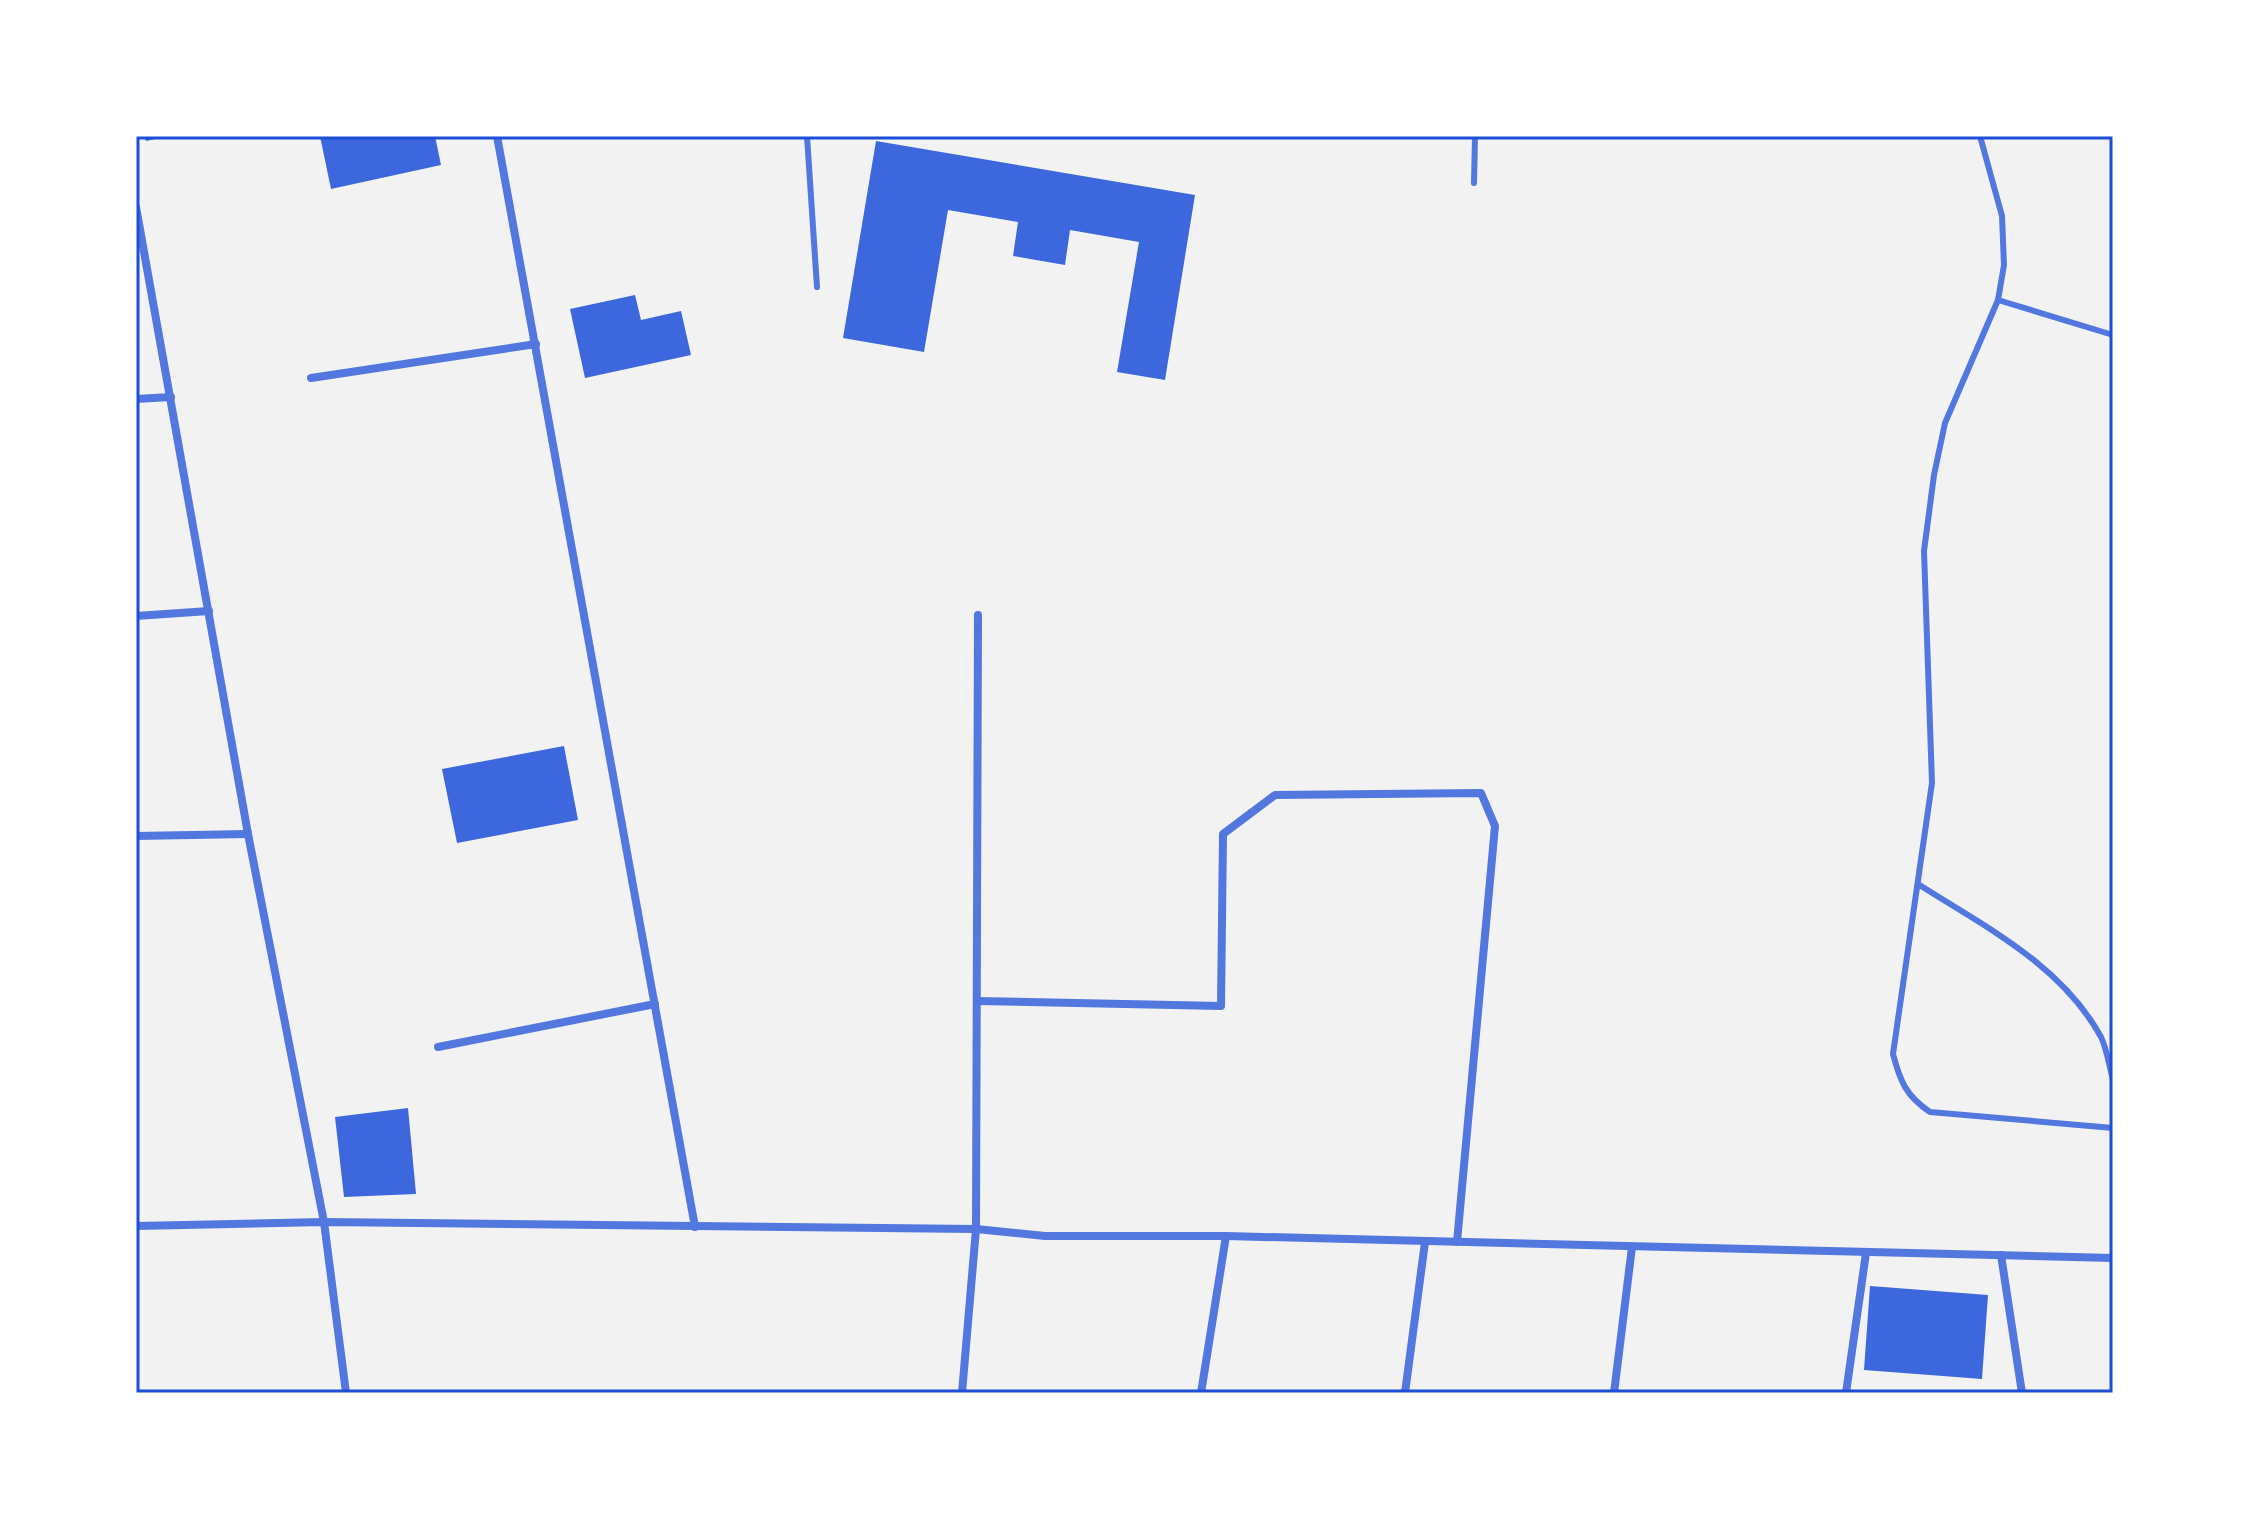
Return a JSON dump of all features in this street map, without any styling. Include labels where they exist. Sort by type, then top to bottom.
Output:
[{"type":"street","points":[[497,136],[695,1227]]},
{"type":"street","points":[[136,207],[248,834],[324,1222],[346,1393]]},
{"type":"street","points":[[311,378],[536,344]]},
{"type":"street","points":[[136,399],[171,397]]},
{"type":"street","points":[[136,616],[209,611]]},
{"type":"street","points":[[962,1393],[976,1229],[978,615]]},
{"type":"street","points":[[977,1001],[1221,1006],[1223,834],[1275,795],[1481,793],[1495,826],[1457,1242]]},
{"type":"street","points":[[136,836],[248,834]]},
{"type":"street","points":[[438,1047],[655,1004]]},
{"type":"street","points":[[136,1226],[324,1222],[976,1229],[1045,1236],[1226,1236],[2113,1258]]},
{"type":"street","points":[[1201,1393],[1226,1236]]},
{"type":"street","points":[[1405,1393],[1425,1242]]},
{"type":"street","points":[[1614,1393],[1632,1247]]},
{"type":"street","points":[[1846,1393],[1866,1253]]},
{"type":"street","points":[[2001,1255],[2022,1393]]},
{"type":"lane","points":[[807,136],[817,287]]},
{"type":"lane","points":[[1474,183],[1475,136]]},
{"type":"lane","points":[[1980,136],[2002,216],[2004,265],[1998,300],[1945,423],[1924,551],[1932,783],[1893,1054],[1899,1079],[1911,1099],[1930,1112],[2113,1128]]},
{"type":"lane","points":[[1998,300],[2113,335]]},
{"type":"lane","points":[[1918,884],[2038,961],[2076,1001],[2102,1040],[2113,1079]]},
{"type":"building","points":[[144,136],[165,136],[165,137],[146,141]]},
{"type":"building","points":[[320,136],[435,136],[441,165],[331,189]]},
{"type":"building","points":[[876,141],[1195,195],[1165,380],[1117,372],[1139,242],[1070,230],[1065,265],[1013,256],[1018,222],[948,210],[924,352],[843,338]]},
{"type":"building","points":[[635,295],[641,320],[681,311],[691,355],[585,378],[570,309]]},
{"type":"building","points":[[564,746],[578,820],[457,843],[442,769]]},
{"type":"building","points":[[408,1108],[416,1194],[344,1197],[335,1117]]},
{"type":"building","points":[[1870,1286],[1988,1295],[1982,1379],[1864,1370]]}]
